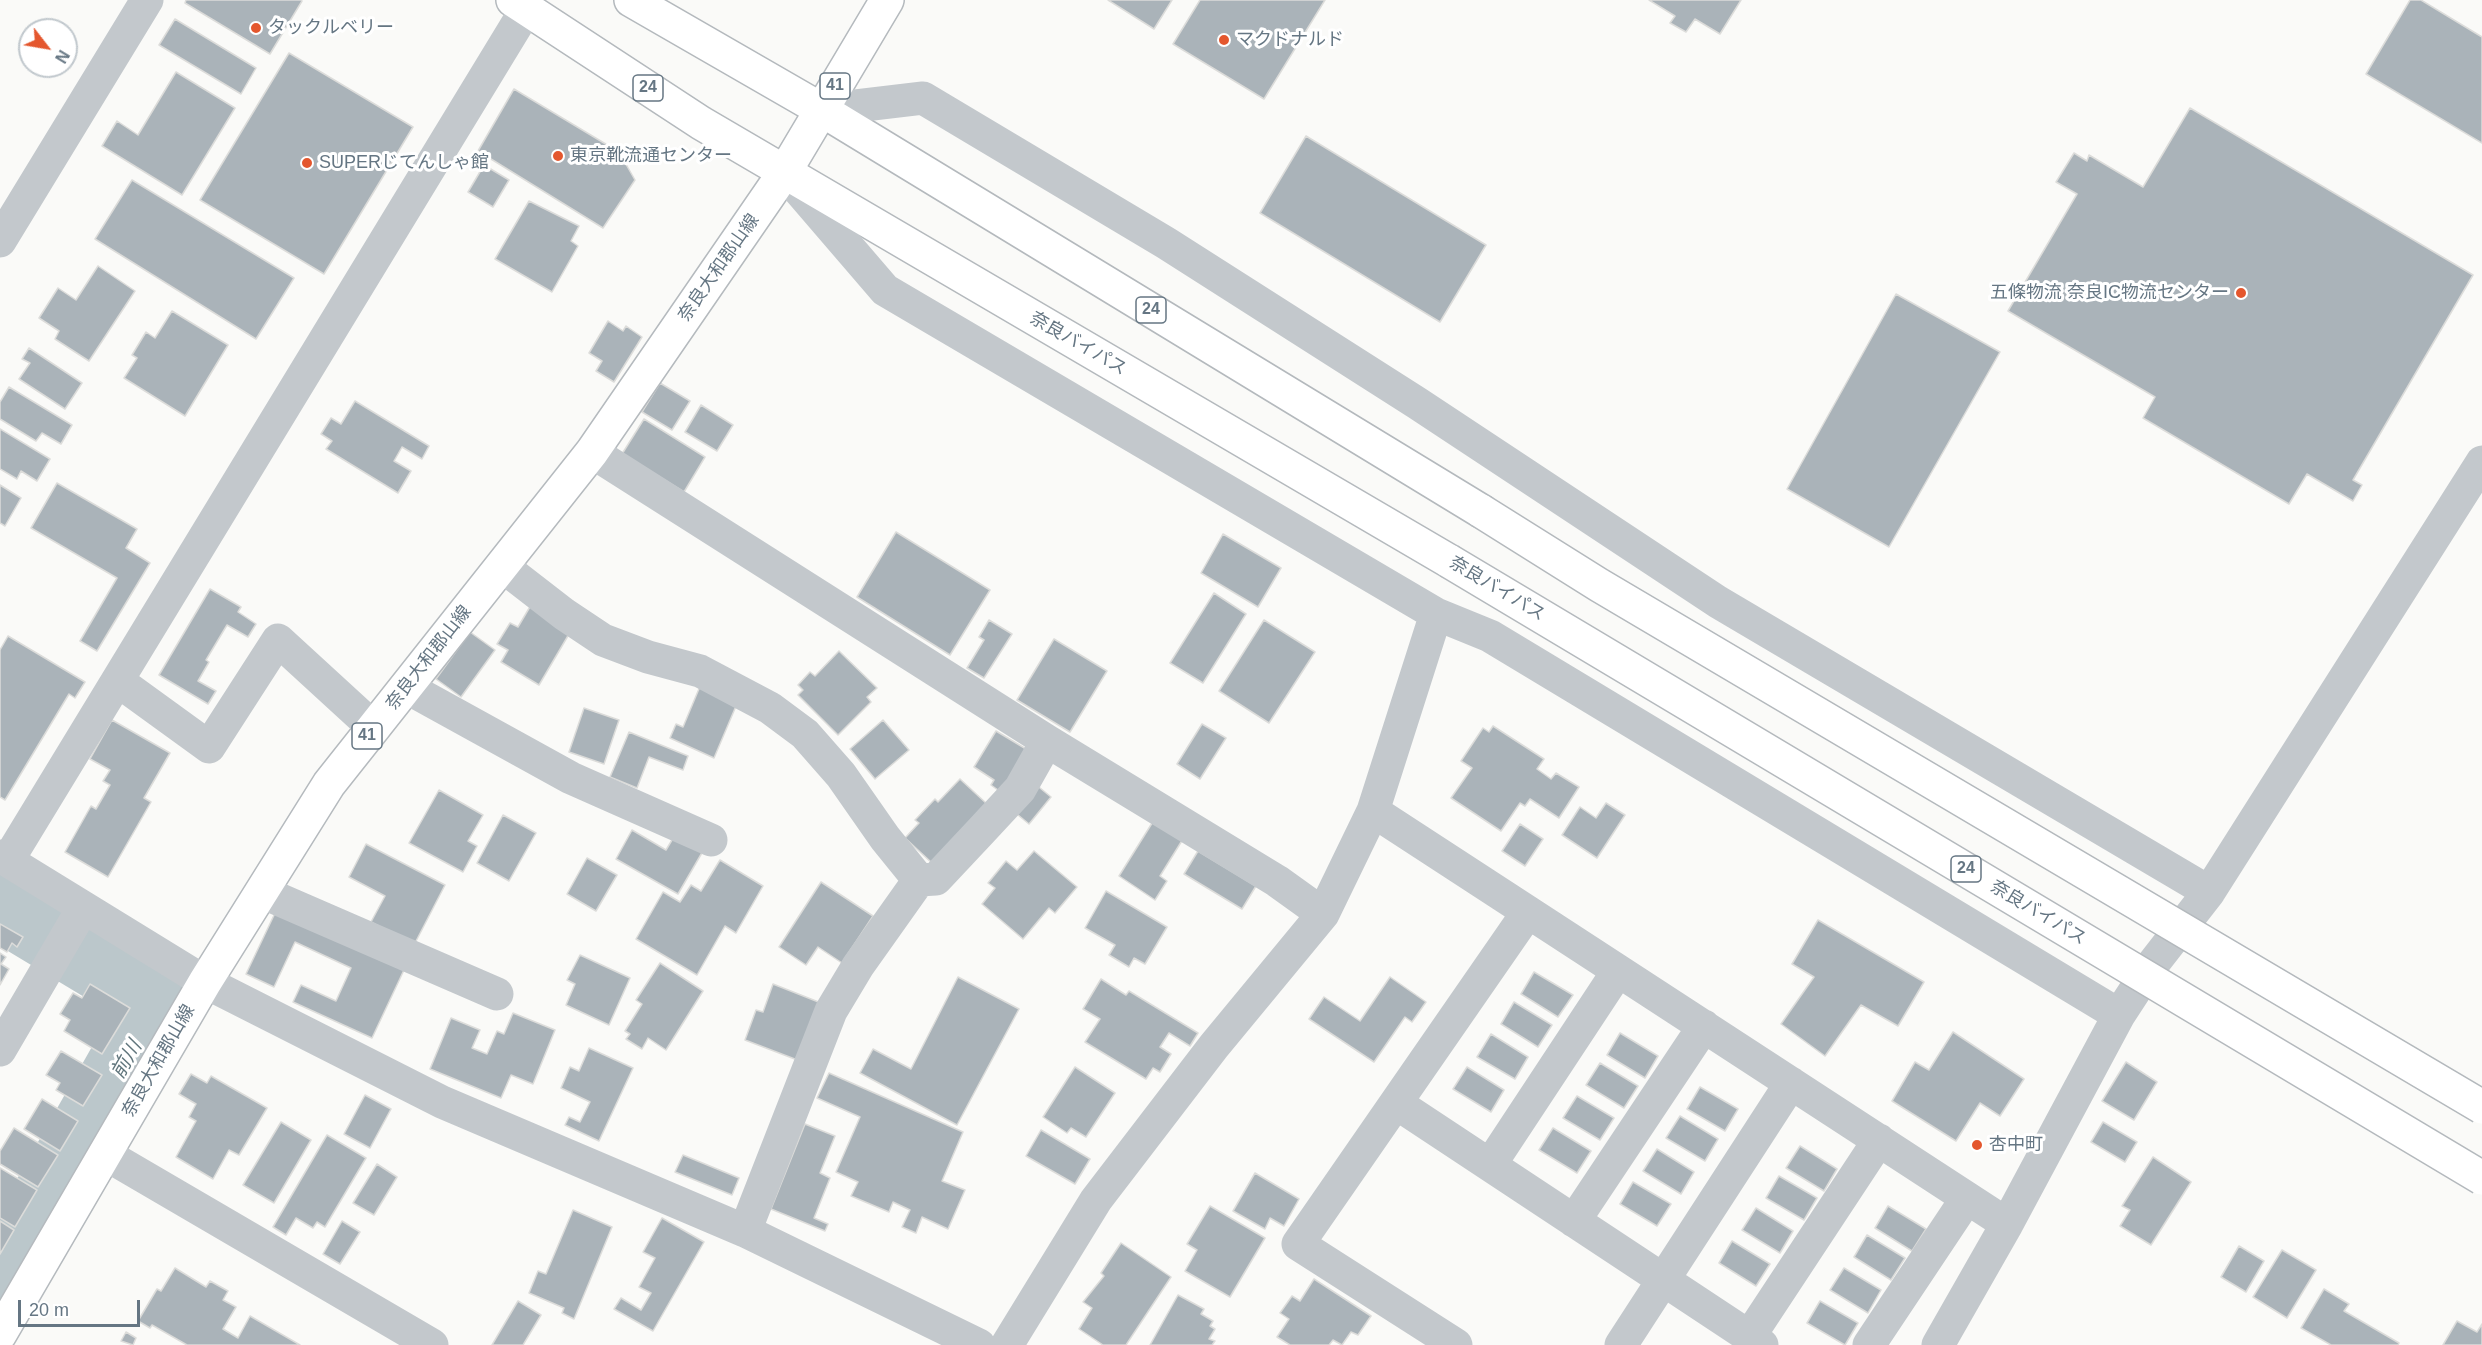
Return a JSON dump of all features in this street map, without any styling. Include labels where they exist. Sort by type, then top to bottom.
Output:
[{"type":"main road","name":"24","points":[[631,0],[822,110],[1609,591],[2482,1107]]},
{"type":"main road","name":"奈良大和郡山線","points":[[0,1334],[205,982],[329,784],[592,452],[784,173],[887,0]]},
{"type":"main road","name":"奈良バイパス","points":[[520,4],[701,123],[784,173],[1449,561],[2482,1178]]},
{"type":"street","points":[[0,241],[147,0]]},
{"type":"street","points":[[520,4],[118,681],[4,858],[205,982],[442,1102],[745,1230],[925,1334],[979,1345]]},
{"type":"street","points":[[822,110],[923,98],[1166,243],[1719,602],[2209,892]]},
{"type":"street","points":[[784,173],[885,290],[1436,614],[1490,636],[2119,1015]]},
{"type":"street","points":[[592,452],[1047,741],[1277,881],[1323,914]]},
{"type":"street","points":[[1938,1345],[2007,1224],[2119,1015],[2149,969],[2209,892],[2482,462]]},
{"type":"street","points":[[502,566],[564,614],[603,640],[648,657],[700,671],[770,708],[805,734],[841,776],[885,838],[919,880]]},
{"type":"street","points":[[1007,1345],[1096,1200],[1214,1046],[1323,914],[1373,811],[1436,614]]},
{"type":"street","points":[[118,681],[209,747],[278,640],[374,728]]},
{"type":"street","points":[[406,687],[571,778],[711,840]]},
{"type":"street","points":[[919,880],[936,879],[1020,789],[1047,741]]},
{"type":"street","points":[[1373,811],[2007,1224]]},
{"type":"street","points":[[745,1230],[831,1011],[858,966],[919,880]]},
{"type":"street","points":[[262,892],[497,994]]},
{"type":"street","points":[[0,1050],[83,908]]},
{"type":"street","points":[[1456,1345],[1298,1244],[1528,912]]},
{"type":"street","points":[[2149,969],[2482,1171]]},
{"type":"street","points":[[1490,1165],[1618,970]]},
{"type":"street","points":[[1574,1221],[1704,1026]]},
{"type":"street","points":[[1621,1345],[1791,1083]]},
{"type":"street","points":[[1396,1103],[1756,1341],[1879,1140]]},
{"type":"street","points":[[105,1154],[432,1345]]},
{"type":"street","points":[[1869,1345],[1967,1198]]},
{"type":"building","name":"タックルベリー","points":[[186,0],[302,1],[270,54],[185,3]]},
{"type":"building","points":[[1108,0],[1172,0],[1154,29]]},
{"type":"building","points":[[1200,0],[1325,0],[1264,99],[1173,44]]},
{"type":"building","points":[[1649,0],[1741,0],[1720,34],[1695,19],[1686,32],[1670,23],[1675,16]]},
{"type":"building","points":[[2410,0],[2421,0],[2482,37],[2482,143],[2366,74]]},
{"type":"building","points":[[175,19],[256,68],[241,94],[159,45]]},
{"type":"building","name":"SUPERじてんしゃ館","points":[[289,53],[413,127],[324,274],[200,200]]},
{"type":"building","points":[[176,72],[235,108],[182,195],[102,146],[117,121],[138,135]]},
{"type":"building","points":[[514,89],[619,152],[635,180],[603,228],[478,151]]},
{"type":"building","name":"五條物流 奈良IC物流センター","points":[[2190,108],[2473,275],[2353,480],[2362,485],[2353,501],[2307,474],[2289,504],[2143,418],[2155,397],[2008,311],[2077,194],[2056,182],[2074,153],[2087,161],[2089,155],[2143,187]]},
{"type":"building","points":[[1306,136],[1486,245],[1440,322],[1260,213]]},
{"type":"building","points":[[484,165],[509,180],[493,207],[468,192]]},
{"type":"building","points":[[132,180],[294,278],[256,339],[95,239]]},
{"type":"building","points":[[529,201],[579,226],[571,241],[578,246],[552,292],[495,259]]},
{"type":"building","points":[[98,266],[135,291],[89,361],[55,339],[59,331],[39,318],[58,288],[76,300]]},
{"type":"building","points":[[1896,294],[2000,352],[1889,547],[1787,489]]},
{"type":"building","points":[[172,311],[228,345],[185,416],[124,378],[137,358],[132,355],[146,332],[155,338]]},
{"type":"building","points":[[608,321],[623,331],[626,326],[642,337],[614,382],[596,371],[602,361],[589,353]]},
{"type":"building","points":[[29,348],[82,383],[65,409],[19,379],[30,363],[22,359]]},
{"type":"building","points":[[660,383],[690,401],[672,430],[642,412]]},
{"type":"building","points":[[9,387],[72,425],[61,444],[42,433],[36,441],[0,419],[0,402]]},
{"type":"building","points":[[355,401],[429,446],[422,459],[402,447],[394,461],[411,471],[398,493],[326,449],[332,441],[321,434],[331,418],[341,424]]},
{"type":"building","points":[[701,405],[733,425],[717,451],[685,432]]},
{"type":"building","points":[[644,419],[705,457],[684,492],[622,454]]},
{"type":"building","points":[[0,429],[50,459],[37,481],[21,471],[17,479],[0,469]]},
{"type":"building","points":[[57,483],[137,529],[126,548],[150,563],[97,651],[80,641],[117,578],[31,528]]},
{"type":"building","points":[[0,485],[21,498],[5,526],[0,523]]},
{"type":"building","points":[[896,532],[990,590],[950,655],[857,597]]},
{"type":"building","points":[[1223,534],[1281,568],[1258,607],[1201,573]]},
{"type":"building","points":[[210,589],[241,607],[238,612],[256,624],[248,637],[227,625],[206,660],[209,662],[198,681],[216,691],[208,704],[159,675]]},
{"type":"building","points":[[1214,593],[1246,614],[1203,683],[1170,663]]},
{"type":"building","points":[[531,605],[572,629],[539,685],[501,662],[508,650],[497,644],[510,623],[518,627]]},
{"type":"building","points":[[989,620],[1012,634],[984,678],[967,668],[984,640],[979,637]]},
{"type":"building","points":[[1264,620],[1315,652],[1269,723],[1219,691]]},
{"type":"building","points":[[470,632],[495,650],[461,697],[436,679]]},
{"type":"building","points":[[8,636],[85,682],[75,698],[69,694],[5,800],[0,797],[0,650]]},
{"type":"building","points":[[1054,639],[1107,671],[1070,732],[1017,700]]},
{"type":"building","points":[[839,651],[877,688],[867,697],[871,702],[838,735],[798,695],[803,690],[798,685],[810,672],[815,676]]},
{"type":"building","points":[[701,684],[739,699],[714,758],[670,738],[676,724],[683,727]]},
{"type":"building","points":[[584,708],[619,720],[604,764],[569,752]]},
{"type":"building","points":[[112,720],[170,753],[144,798],[151,802],[108,877],[65,852],[91,806],[96,809],[110,785],[103,781],[110,770],[90,759]]},
{"type":"building","points":[[883,720],[909,750],[875,779],[850,749]]},
{"type":"building","points":[[1202,724],[1226,738],[1200,779],[1177,764]]},
{"type":"building","points":[[1493,726],[1544,759],[1537,769],[1551,779],[1556,773],[1579,787],[1559,818],[1530,799],[1525,806],[1520,803],[1501,831],[1451,798],[1472,768],[1461,761],[1483,728],[1489,732]]},
{"type":"building","points":[[996,731],[1026,749],[1002,793],[991,785],[994,780],[974,767]]},
{"type":"building","points":[[629,732],[688,756],[683,770],[649,757],[637,788],[610,777]]},
{"type":"building","points":[[960,779],[987,804],[932,863],[905,838],[919,823],[915,820],[935,799],[938,802]]},
{"type":"building","points":[[1034,783],[1051,797],[1029,824],[1012,810]]},
{"type":"building","points":[[439,790],[483,815],[468,841],[477,846],[463,872],[409,843]]},
{"type":"building","points":[[1606,803],[1625,815],[1597,858],[1562,835],[1580,807],[1596,818]]},
{"type":"building","points":[[503,815],[536,833],[509,881],[477,863]]},
{"type":"building","points":[[1154,820],[1183,839],[1160,876],[1167,881],[1155,900],[1119,876]]},
{"type":"building","points":[[1520,824],[1543,839],[1525,866],[1502,851]]},
{"type":"building","points":[[632,830],[666,850],[675,835],[703,851],[678,894],[616,859]]},
{"type":"building","points":[[366,844],[445,885],[414,945],[371,922],[385,896],[349,877]]},
{"type":"building","points":[[1034,851],[1077,887],[1055,913],[1049,908],[1023,939],[982,904],[995,888],[988,883],[1006,861],[1017,870]]},
{"type":"building","points":[[1198,851],[1256,886],[1242,909],[1184,874]]},
{"type":"building","points":[[587,858],[617,875],[596,911],[567,894]]},
{"type":"building","points":[[720,860],[763,886],[736,933],[725,926],[697,975],[636,939],[663,892],[680,902],[691,885],[701,891]]},
{"type":"building","points":[[821,882],[873,916],[842,963],[818,947],[806,965],[779,947]]},
{"type":"building","points":[[1106,891],[1167,927],[1145,964],[1134,958],[1129,967],[1109,955],[1115,945],[1085,928]]},
{"type":"building","points":[[276,911],[404,970],[372,1038],[293,1002],[301,985],[336,1001],[351,968],[295,942],[274,987],[246,974]]},
{"type":"building","points":[[1818,920],[1924,982],[1898,1026],[1861,1005],[1825,1056],[1781,1024],[1814,977],[1792,964]]},
{"type":"building","points":[[0,924],[23,937],[17,947],[12,943],[7,952],[0,948]]},
{"type":"building","points":[[0,953],[6,957],[1,964],[9,969],[0,985]]},
{"type":"building","points":[[580,955],[630,978],[609,1025],[566,1005],[575,984],[567,980]]},
{"type":"building","points":[[660,963],[703,991],[666,1050],[648,1038],[642,1049],[626,1039],[630,1034],[625,1031],[642,1004],[636,1000]]},
{"type":"building","points":[[1534,972],[1573,995],[1558,1017],[1521,994]]},
{"type":"building","points":[[958,977],[1019,1009],[957,1125],[860,1073],[873,1049],[911,1069]]},
{"type":"building","points":[[1390,977],[1426,1002],[1412,1022],[1405,1017],[1374,1062],[1309,1019],[1324,997],[1360,1021]]},
{"type":"building","points":[[1101,979],[1126,995],[1129,991],[1198,1033],[1190,1046],[1169,1033],[1160,1047],[1171,1054],[1160,1072],[1153,1068],[1146,1079],[1085,1042],[1100,1019],[1083,1009]]},
{"type":"building","points":[[90,984],[130,1008],[102,1054],[64,1031],[70,1020],[60,1014],[73,993],[82,998]]},
{"type":"building","points":[[773,984],[821,1003],[800,1061],[745,1040],[756,1010],[763,1012]]},
{"type":"building","points":[[1514,1002],[1552,1025],[1538,1047],[1501,1024]]},
{"type":"building","points":[[513,1013],[555,1030],[533,1084],[511,1075],[501,1098],[430,1069],[451,1018],[480,1030],[472,1048],[487,1054],[497,1031],[504,1034]]},
{"type":"building","points":[[1953,1032],[2024,1079],[2000,1116],[1980,1103],[1956,1141],[1892,1101],[1915,1062],[1929,1070]]},
{"type":"building","points":[[1620,1033],[1658,1056],[1645,1078],[1607,1055]]},
{"type":"building","points":[[1491,1034],[1528,1057],[1515,1079],[1477,1057]]},
{"type":"building","points":[[589,1048],[633,1068],[599,1141],[565,1125],[569,1117],[580,1122],[590,1102],[561,1088],[570,1067],[579,1071]]},
{"type":"building","points":[[61,1051],[102,1075],[83,1106],[56,1090],[60,1083],[46,1075]]},
{"type":"building","points":[[2126,1062],[2157,1082],[2134,1120],[2102,1101]]},
{"type":"building","points":[[1600,1063],[1638,1086],[1624,1108],[1586,1085]]},
{"type":"building","points":[[1075,1067],[1115,1093],[1086,1137],[1071,1128],[1067,1133],[1043,1117]]},
{"type":"building","points":[[1467,1067],[1504,1090],[1491,1112],[1453,1089]]},
{"type":"building","points":[[829,1073],[963,1132],[942,1181],[965,1190],[948,1229],[922,1217],[916,1233],[902,1227],[910,1210],[893,1202],[889,1212],[851,1196],[858,1182],[836,1172],[860,1117],[817,1098]]},
{"type":"building","points":[[191,1074],[207,1083],[211,1076],[267,1108],[239,1155],[229,1150],[213,1179],[176,1157],[196,1121],[189,1117],[196,1104],[179,1094]]},
{"type":"building","points":[[1700,1087],[1738,1109],[1725,1131],[1687,1109]]},
{"type":"building","points":[[365,1095],[391,1109],[370,1148],[344,1134]]},
{"type":"building","points":[[1577,1096],[1614,1118],[1600,1140],[1563,1118]]},
{"type":"building","points":[[42,1099],[78,1121],[60,1151],[24,1129]]},
{"type":"building","points":[[1680,1116],[1718,1139],[1705,1161],[1666,1138]]},
{"type":"building","points":[[281,1122],[311,1140],[274,1203],[243,1185]]},
{"type":"building","points":[[2103,1122],[2137,1142],[2125,1162],[2091,1142]]},
{"type":"building","points":[[805,1124],[835,1136],[820,1173],[830,1178],[814,1218],[828,1224],[825,1231],[771,1209]]},
{"type":"building","points":[[14,1128],[58,1155],[38,1187],[0,1164],[0,1151]]},
{"type":"building","points":[[1553,1128],[1591,1151],[1577,1173],[1539,1150]]},
{"type":"building","points":[[1041,1130],[1090,1159],[1075,1184],[1026,1156]]},
{"type":"building","points":[[327,1135],[366,1158],[325,1227],[317,1222],[313,1228],[296,1218],[286,1235],[273,1227]]},
{"type":"building","points":[[1800,1146],[1837,1169],[1824,1191],[1786,1168]]},
{"type":"building","points":[[1657,1149],[1694,1172],[1681,1194],[1643,1171]]},
{"type":"building","points":[[683,1155],[739,1178],[732,1195],[675,1172]]},
{"type":"building","points":[[2153,1157],[2191,1182],[2151,1245],[2120,1226],[2130,1210],[2122,1206]]},
{"type":"building","points":[[377,1164],[397,1177],[374,1215],[353,1203]]},
{"type":"building","points":[[0,1168],[37,1190],[15,1227],[0,1218]]},
{"type":"building","points":[[1255,1173],[1299,1199],[1284,1226],[1270,1218],[1265,1229],[1233,1211]]},
{"type":"building","points":[[1779,1176],[1817,1198],[1804,1220],[1766,1198]]},
{"type":"building","points":[[1633,1182],[1671,1204],[1657,1226],[1620,1204]]},
{"type":"building","points":[[1210,1206],[1265,1238],[1230,1297],[1185,1271],[1197,1250],[1187,1244]]},
{"type":"building","points":[[1888,1206],[1926,1229],[1912,1251],[1875,1228]]},
{"type":"building","points":[[1756,1208],[1793,1231],[1780,1253],[1742,1230]]},
{"type":"building","points":[[573,1210],[612,1227],[574,1319],[562,1313],[564,1308],[529,1293],[538,1271],[546,1274]]},
{"type":"building","points":[[662,1218],[704,1242],[653,1331],[614,1309],[621,1298],[641,1310],[651,1293],[639,1287],[655,1258],[643,1252]]},
{"type":"building","points":[[0,1221],[14,1230],[0,1254]]},
{"type":"building","points":[[342,1221],[360,1232],[340,1264],[323,1254]]},
{"type":"building","points":[[1867,1235],[1905,1258],[1891,1280],[1854,1257]]},
{"type":"building","points":[[1732,1241],[1770,1264],[1756,1286],[1719,1263]]},
{"type":"building","points":[[1121,1243],[1171,1277],[1126,1345],[1103,1345],[1079,1329],[1092,1308],[1083,1302],[1104,1276],[1101,1273]]},
{"type":"building","points":[[2239,1246],[2264,1261],[2246,1292],[2221,1277]]},
{"type":"building","points":[[2282,1250],[2316,1270],[2287,1318],[2253,1297]]},
{"type":"building","points":[[175,1268],[206,1287],[210,1281],[228,1291],[223,1300],[236,1307],[223,1329],[238,1338],[250,1316],[300,1345],[187,1345],[152,1325],[150,1328],[138,1321],[157,1289],[161,1291]]},
{"type":"building","points":[[1844,1268],[1881,1290],[1868,1313],[1830,1290]]},
{"type":"building","points":[[1314,1279],[1371,1316],[1358,1335],[1351,1332],[1342,1345],[1333,1340],[1329,1345],[1290,1345],[1277,1337],[1289,1319],[1280,1313],[1292,1296],[1300,1301]]},
{"type":"building","points":[[2324,1289],[2349,1304],[2344,1311],[2399,1343],[2398,1345],[2331,1345],[2301,1328]]},
{"type":"building","points":[[1178,1295],[1204,1309],[1201,1314],[1213,1321],[1210,1326],[1215,1329],[1209,1339],[1215,1341],[1212,1345],[1150,1345]]},
{"type":"building","points":[[518,1301],[541,1315],[523,1345],[492,1345]]},
{"type":"building","points":[[1820,1301],[1858,1323],[1845,1345],[1807,1323]]},
{"type":"building","points":[[2457,1321],[2477,1332],[2482,1324],[2482,1345],[2443,1345]]},
{"type":"building","points":[[126,1332],[136,1338],[133,1345],[121,1341]]},
{"type":"waterway","name":"前川","points":[[0,903],[161,1000],[0,1284]]},
{"type":"place","name":"タックルベリー","points":[[256,28]]},
{"type":"place","name":"マクドナルド","points":[[1224,40]]},
{"type":"place","name":"東京靴流通センター","points":[[558,156]]},
{"type":"place","name":"SUPERじてんしゃ館","points":[[307,163]]},
{"type":"place","name":"五條物流 奈良IC物流センター","points":[[2241,293]]},
{"type":"place","name":"杏中町","points":[[1977,1145]]}]
